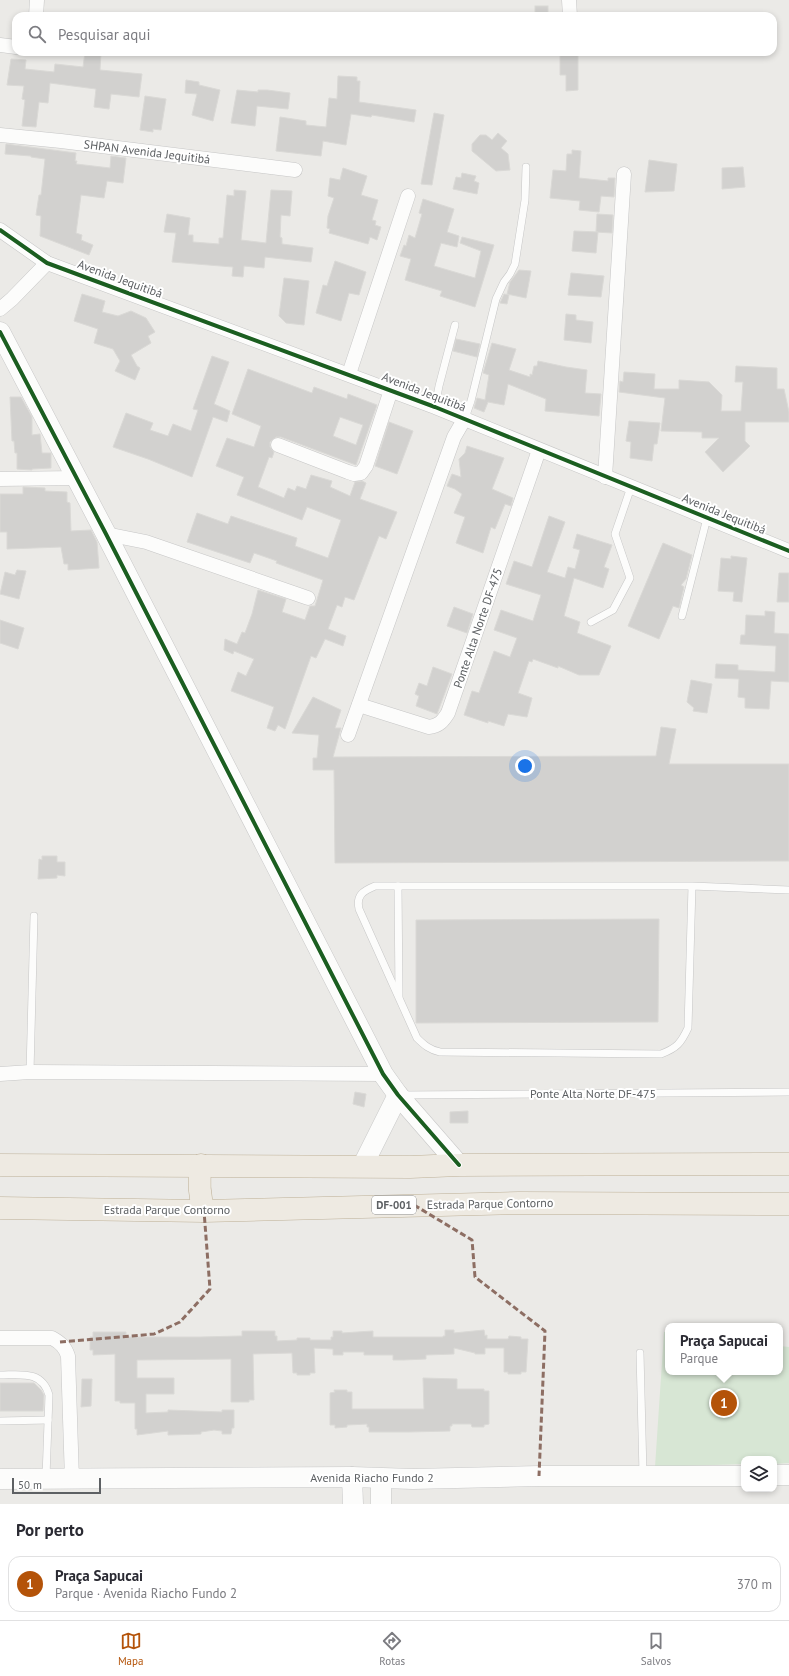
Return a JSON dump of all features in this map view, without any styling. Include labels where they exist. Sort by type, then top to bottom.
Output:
[{"type":"highway","points":[[0,1165],[363,1165],[410,1167],[459,1165],[789,1164]]},
{"type":"highway","points":[[201,1166],[198,1181],[199,1196],[204,1211]]},
{"type":"highway","name":"Estrada Parque Contorno","points":[[0,1208],[204,1211],[519,1203],[789,1204]]},
{"type":"street","points":[[36,12],[37,0]]},
{"type":"street","points":[[568,0],[570,12]]},
{"type":"street","points":[[0,45],[12,46]]},
{"type":"street","name":"SHPAN Avenida Jequitibá","points":[[0,135],[61,141],[295,170]]},
{"type":"street","points":[[605,477],[624,174]]},
{"type":"street","points":[[348,374],[408,196]]},
{"type":"street","points":[[0,230],[47,263],[12,299],[0,309]]},
{"type":"street","name":"Avenida Jequitibá","points":[[47,263],[435,406],[539,450],[789,551]]},
{"type":"street","points":[[0,332],[106,534],[383,1074],[398,1095],[459,1165]]},
{"type":"street","points":[[278,445],[348,472],[354,474],[361,473],[366,466],[391,390]]},
{"type":"street","points":[[348,736],[454,437],[465,418]]},
{"type":"street","name":"Ponte Alta Norte DF-475","points":[[359,705],[429,727],[437,726],[444,720],[448,713],[539,450]]},
{"type":"street","points":[[0,479],[76,478]]},
{"type":"street","points":[[106,534],[146,542],[308,598]]},
{"type":"street","points":[[0,1074],[30,1072],[383,1074]]},
{"type":"street","points":[[363,1165],[398,1095]]},
{"type":"street","points":[[0,1338],[52,1338],[60,1342],[66,1349],[68,1356],[69,1377],[72,1480]]},
{"type":"street","points":[[777,1476],[789,1475]]},
{"type":"street","name":"Avenida Riacho Fundo 2","points":[[0,1479],[72,1480],[352,1477],[381,1479],[539,1476],[741,1476]]},
{"type":"street","points":[[352,1477],[353,1504]]},
{"type":"street","points":[[381,1479],[381,1504]]},
{"type":"lane","points":[[465,418],[471,401],[496,299],[515,264],[525,200],[526,167]]},
{"type":"lane","points":[[435,406],[456,325]]},
{"type":"lane","points":[[591,622],[613,610],[630,578],[615,534],[631,487]]},
{"type":"lane","points":[[682,616],[707,518]]},
{"type":"lane","points":[[692,886],[688,1028],[682,1041],[672,1050],[661,1054],[440,1052],[424,1046],[417,1038],[359,909],[358,902],[361,894],[366,889],[375,886],[692,886],[789,890]]},
{"type":"lane","points":[[398,886],[400,1000]]},
{"type":"lane","points":[[30,1072],[34,916]]},
{"type":"lane","name":"Ponte Alta Norte DF-475","points":[[398,1095],[789,1092]]},
{"type":"lane","points":[[640,1353],[643,1476]]},
{"type":"lane","points":[[0,1375],[27,1375],[43,1381],[47,1387],[49,1395],[46,1479]]},
{"type":"lane","points":[[0,1421],[48,1420]]},
{"type":"green space","points":[[664,1332],[665,1375],[783,1375],[783,1346],[789,1347],[789,1463],[777,1464],[777,1456],[741,1456],[741,1464],[655,1467]]},
{"type":"building","points":[[535,6],[548,6],[548,12],[535,12]]},
{"type":"building","points":[[84,56],[101,56],[100,70],[142,74],[139,97],[111,94],[109,109],[94,107],[96,89],[50,83],[48,103],[39,102],[36,127],[22,126],[25,100],[22,99],[24,86],[7,85],[11,59],[26,60],[25,69],[54,72],[55,64],[83,67]]},
{"type":"building","points":[[560,56],[578,56],[578,90],[566,91],[566,75],[560,75]]},
{"type":"building","points":[[338,76],[357,77],[357,81],[360,81],[359,102],[416,110],[414,122],[372,115],[371,117],[351,114],[346,145],[323,141],[321,156],[276,151],[280,117],[306,121],[306,125],[326,127],[329,98],[337,99]]},
{"type":"building","points":[[186,80],[199,82],[199,85],[220,90],[213,121],[192,115],[197,94],[185,93]]},
{"type":"building","points":[[237,90],[258,92],[258,90],[267,90],[290,93],[288,109],[257,106],[255,126],[231,123]]},
{"type":"building","points":[[145,96],[166,99],[161,130],[153,129],[153,132],[140,130]]},
{"type":"building","points":[[434,113],[444,115],[432,185],[421,184]]},
{"type":"building","points":[[498,133],[507,141],[501,148],[508,154],[510,170],[496,171],[472,151],[472,144],[480,135],[486,135],[492,140]]},
{"type":"building","points":[[6,144],[76,153],[76,164],[110,168],[111,156],[126,158],[123,183],[107,181],[104,198],[81,195],[76,233],[82,235],[81,240],[93,245],[89,255],[40,236],[41,216],[36,215],[39,195],[41,195],[45,159],[31,156],[5,154]]},
{"type":"building","points":[[572,150],[581,151],[579,178],[608,181],[608,178],[615,178],[614,197],[601,196],[599,212],[579,210],[580,201],[550,198],[553,170],[566,171],[567,154],[572,154]]},
{"type":"building","points":[[649,160],[677,164],[674,191],[645,192]]},
{"type":"building","points":[[743,167],[745,187],[722,189],[722,168]]},
{"type":"building","points":[[343,168],[367,176],[361,195],[378,200],[372,220],[376,221],[375,225],[381,227],[377,240],[370,237],[368,244],[329,233],[330,229],[327,228],[328,216],[334,198],[328,196],[330,178],[340,180]]},
{"type":"building","points":[[462,173],[476,176],[474,181],[479,183],[477,194],[453,189],[456,177],[461,178]]},
{"type":"building","points":[[234,190],[246,191],[241,240],[266,243],[271,190],[292,191],[290,216],[281,215],[280,237],[282,238],[282,244],[313,248],[311,262],[265,257],[264,268],[244,266],[243,277],[232,276],[233,267],[172,262],[176,233],[164,232],[167,214],[190,218],[188,235],[193,235],[193,242],[219,244],[219,238],[223,238],[227,195],[234,196]]},
{"type":"building","points":[[423,199],[454,209],[447,232],[459,236],[457,247],[441,243],[434,266],[475,278],[481,251],[460,243],[462,237],[494,245],[475,307],[440,296],[442,291],[405,280],[411,259],[400,256],[404,245],[406,246],[409,235],[415,238],[422,214],[419,213]]},
{"type":"building","points":[[597,214],[613,215],[612,233],[596,232]]},
{"type":"building","points":[[574,231],[598,232],[596,253],[572,251]]},
{"type":"building","points":[[335,261],[366,272],[359,295],[349,293],[341,321],[316,313],[323,285],[327,286]]},
{"type":"building","points":[[519,270],[531,271],[526,298],[507,294],[510,282]]},
{"type":"building","points":[[571,273],[604,276],[601,297],[568,295]]},
{"type":"building","points":[[284,278],[309,281],[304,325],[286,323],[279,316]]},
{"type":"building","points":[[82,294],[105,301],[102,312],[118,316],[131,311],[146,318],[155,332],[148,336],[151,343],[131,355],[137,366],[140,368],[135,380],[115,371],[120,361],[113,349],[94,343],[98,329],[74,321]]},
{"type":"building","points":[[504,294],[509,295],[507,304],[500,303]]},
{"type":"building","points":[[566,314],[576,315],[576,320],[593,322],[591,343],[564,340]]},
{"type":"building","points":[[456,339],[480,344],[477,357],[453,351]]},
{"type":"building","points":[[492,343],[516,349],[509,370],[530,377],[534,366],[537,366],[538,361],[587,370],[585,393],[601,394],[599,416],[545,411],[546,399],[508,384],[504,405],[488,402],[484,412],[474,408],[477,398],[485,400],[489,375],[483,373]]},
{"type":"building","points":[[212,356],[229,362],[214,404],[230,411],[227,422],[213,417],[192,477],[148,459],[113,447],[126,413],[153,423],[150,430],[168,436],[173,424],[191,431],[198,410],[193,409]]},
{"type":"building","points":[[736,366],[777,368],[777,389],[784,389],[789,412],[789,422],[745,422],[745,441],[750,446],[723,472],[705,452],[719,438],[702,438],[702,432],[661,431],[665,398],[619,392],[620,381],[623,382],[624,372],[655,374],[654,389],[679,389],[679,380],[709,382],[722,395],[721,411],[741,411],[743,382],[735,382]]},
{"type":"building","points":[[248,369],[312,393],[314,387],[347,399],[348,394],[377,405],[356,465],[281,437],[276,437],[270,442],[270,447],[274,452],[272,458],[269,457],[258,487],[284,498],[288,488],[295,491],[297,486],[306,489],[311,475],[332,481],[330,487],[350,496],[355,482],[362,481],[366,483],[360,499],[397,512],[386,539],[379,536],[354,600],[345,597],[342,607],[337,605],[328,629],[346,636],[343,646],[325,639],[316,658],[311,656],[285,729],[278,725],[275,731],[267,728],[274,707],[231,691],[238,672],[246,676],[254,659],[234,651],[233,654],[224,650],[225,639],[237,644],[242,632],[245,633],[252,614],[258,590],[286,599],[282,612],[305,620],[310,606],[315,606],[323,580],[276,563],[277,561],[254,553],[250,563],[187,542],[197,513],[228,524],[231,516],[297,538],[295,546],[328,558],[341,520],[307,507],[302,520],[237,495],[244,477],[216,466],[227,438],[254,447],[261,426],[232,414]],"holes":[[[340,417],[363,425],[356,445],[333,436]]]},
{"type":"building","points":[[10,397],[21,397],[32,417],[32,435],[40,434],[42,453],[51,453],[51,468],[32,470],[17,469],[17,453],[15,453],[14,441],[12,441]]},
{"type":"building","points":[[629,421],[660,423],[657,444],[654,444],[652,461],[630,458],[631,442],[626,441]]},
{"type":"building","points":[[389,422],[413,431],[397,474],[375,466]]},
{"type":"building","points":[[467,446],[504,458],[492,489],[513,498],[511,506],[505,504],[495,529],[491,527],[483,553],[456,543],[465,517],[454,513],[462,494],[447,486],[452,474],[461,477],[459,459],[465,453]]},
{"type":"building","points":[[23,487],[45,488],[45,491],[67,492],[67,502],[70,503],[71,531],[91,530],[97,542],[99,568],[68,570],[68,564],[64,564],[61,547],[7,549],[7,532],[0,532],[0,494],[23,494]]},
{"type":"building","points":[[549,516],[565,522],[547,572],[565,578],[568,567],[575,569],[580,550],[573,548],[577,534],[612,545],[604,567],[609,569],[603,588],[574,578],[564,616],[580,622],[577,633],[611,646],[599,675],[579,675],[558,666],[558,668],[533,659],[532,662],[529,661],[518,693],[532,698],[527,717],[508,714],[504,726],[488,721],[488,723],[464,715],[472,691],[479,693],[494,651],[510,657],[517,638],[494,630],[501,610],[533,621],[541,595],[506,584],[514,561],[532,567]]},
{"type":"building","points":[[663,543],[692,555],[686,579],[681,585],[684,587],[679,608],[673,606],[659,639],[628,626]]},
{"type":"building","points":[[731,556],[747,558],[742,602],[733,601],[734,592],[718,591],[721,558],[731,559]]},
{"type":"building","points":[[17,570],[26,571],[19,599],[0,594],[5,572],[15,575]]},
{"type":"building","points":[[779,573],[789,573],[789,602],[777,602]]},
{"type":"building","points":[[454,607],[473,614],[467,633],[447,626]]},
{"type":"building","points":[[765,611],[775,612],[774,633],[789,634],[789,682],[771,681],[769,709],[745,708],[745,698],[738,697],[739,679],[715,678],[716,664],[738,665],[738,670],[775,672],[776,646],[740,644],[741,635],[745,635],[746,615],[765,616]]},
{"type":"building","points":[[0,620],[24,628],[18,649],[0,643]]},
{"type":"building","points":[[433,667],[452,674],[437,714],[416,706],[419,696],[415,694],[419,683],[427,686]]},
{"type":"building","points":[[691,680],[712,684],[707,713],[693,711],[694,708],[687,702]]},
{"type":"building","points":[[313,697],[341,710],[335,728],[341,728],[333,757],[656,756],[661,727],[676,729],[669,764],[789,764],[789,861],[335,863],[334,770],[313,770],[313,758],[317,758],[319,735],[292,733]]},
{"type":"building","points":[[42,856],[57,856],[57,862],[65,862],[65,876],[57,875],[57,878],[38,879],[39,859],[42,860]]},
{"type":"building","points":[[659,919],[658,1022],[416,1023],[416,920]]},
{"type":"building","points":[[355,1092],[366,1094],[364,1107],[353,1104]]},
{"type":"building","points":[[468,1111],[468,1123],[450,1123],[450,1112]]},
{"type":"building","points":[[445,1330],[454,1330],[454,1333],[484,1330],[485,1336],[487,1335],[487,1339],[508,1339],[509,1336],[528,1339],[526,1372],[521,1372],[521,1374],[508,1374],[508,1372],[504,1372],[504,1348],[485,1348],[485,1354],[475,1354],[454,1348],[454,1354],[426,1355],[426,1359],[393,1360],[393,1355],[364,1355],[364,1352],[343,1352],[343,1355],[333,1355],[333,1349],[314,1348],[315,1373],[310,1373],[310,1375],[297,1375],[297,1373],[293,1373],[292,1353],[253,1354],[254,1400],[249,1400],[249,1402],[231,1402],[231,1359],[137,1360],[137,1378],[174,1378],[174,1394],[146,1394],[146,1413],[168,1412],[168,1410],[222,1412],[222,1410],[234,1410],[234,1428],[232,1428],[231,1434],[222,1434],[222,1431],[214,1430],[201,1432],[201,1434],[168,1435],[168,1431],[137,1435],[137,1429],[135,1429],[135,1403],[120,1403],[120,1401],[115,1401],[115,1354],[93,1355],[93,1350],[90,1350],[90,1337],[93,1337],[93,1332],[126,1332],[126,1336],[128,1337],[201,1337],[242,1336],[242,1331],[275,1331],[277,1341],[297,1340],[297,1338],[310,1338],[310,1340],[331,1340],[331,1337],[333,1337],[333,1331],[342,1331],[342,1333],[373,1331],[373,1337],[443,1337],[445,1336]]},
{"type":"building","points":[[423,1378],[457,1379],[457,1389],[484,1389],[484,1391],[489,1391],[489,1424],[484,1425],[484,1427],[472,1427],[471,1424],[452,1424],[452,1426],[450,1426],[450,1431],[408,1432],[369,1432],[369,1427],[367,1427],[367,1424],[347,1425],[347,1427],[335,1428],[335,1425],[330,1425],[330,1393],[335,1392],[334,1390],[347,1390],[347,1392],[352,1392],[352,1409],[424,1409]]},
{"type":"building","points":[[82,1379],[92,1379],[91,1406],[81,1407]]},
{"type":"building","points":[[0,1383],[34,1383],[44,1395],[43,1411],[0,1411]]},
{"type":"marked path","points":[[414,1205],[472,1240],[475,1277],[545,1331],[539,1476]]},
{"type":"marked path","points":[[60,1342],[154,1334],[180,1322],[210,1289],[204,1211]]},
{"type":"cycle path","points":[[0,230],[47,263],[435,407],[789,551]]},
{"type":"cycle path","points":[[0,332],[106,534],[383,1074],[398,1095],[459,1165]]},
{"type":"place","name":"Praça Sapucai","points":[[724,1403]]}]
